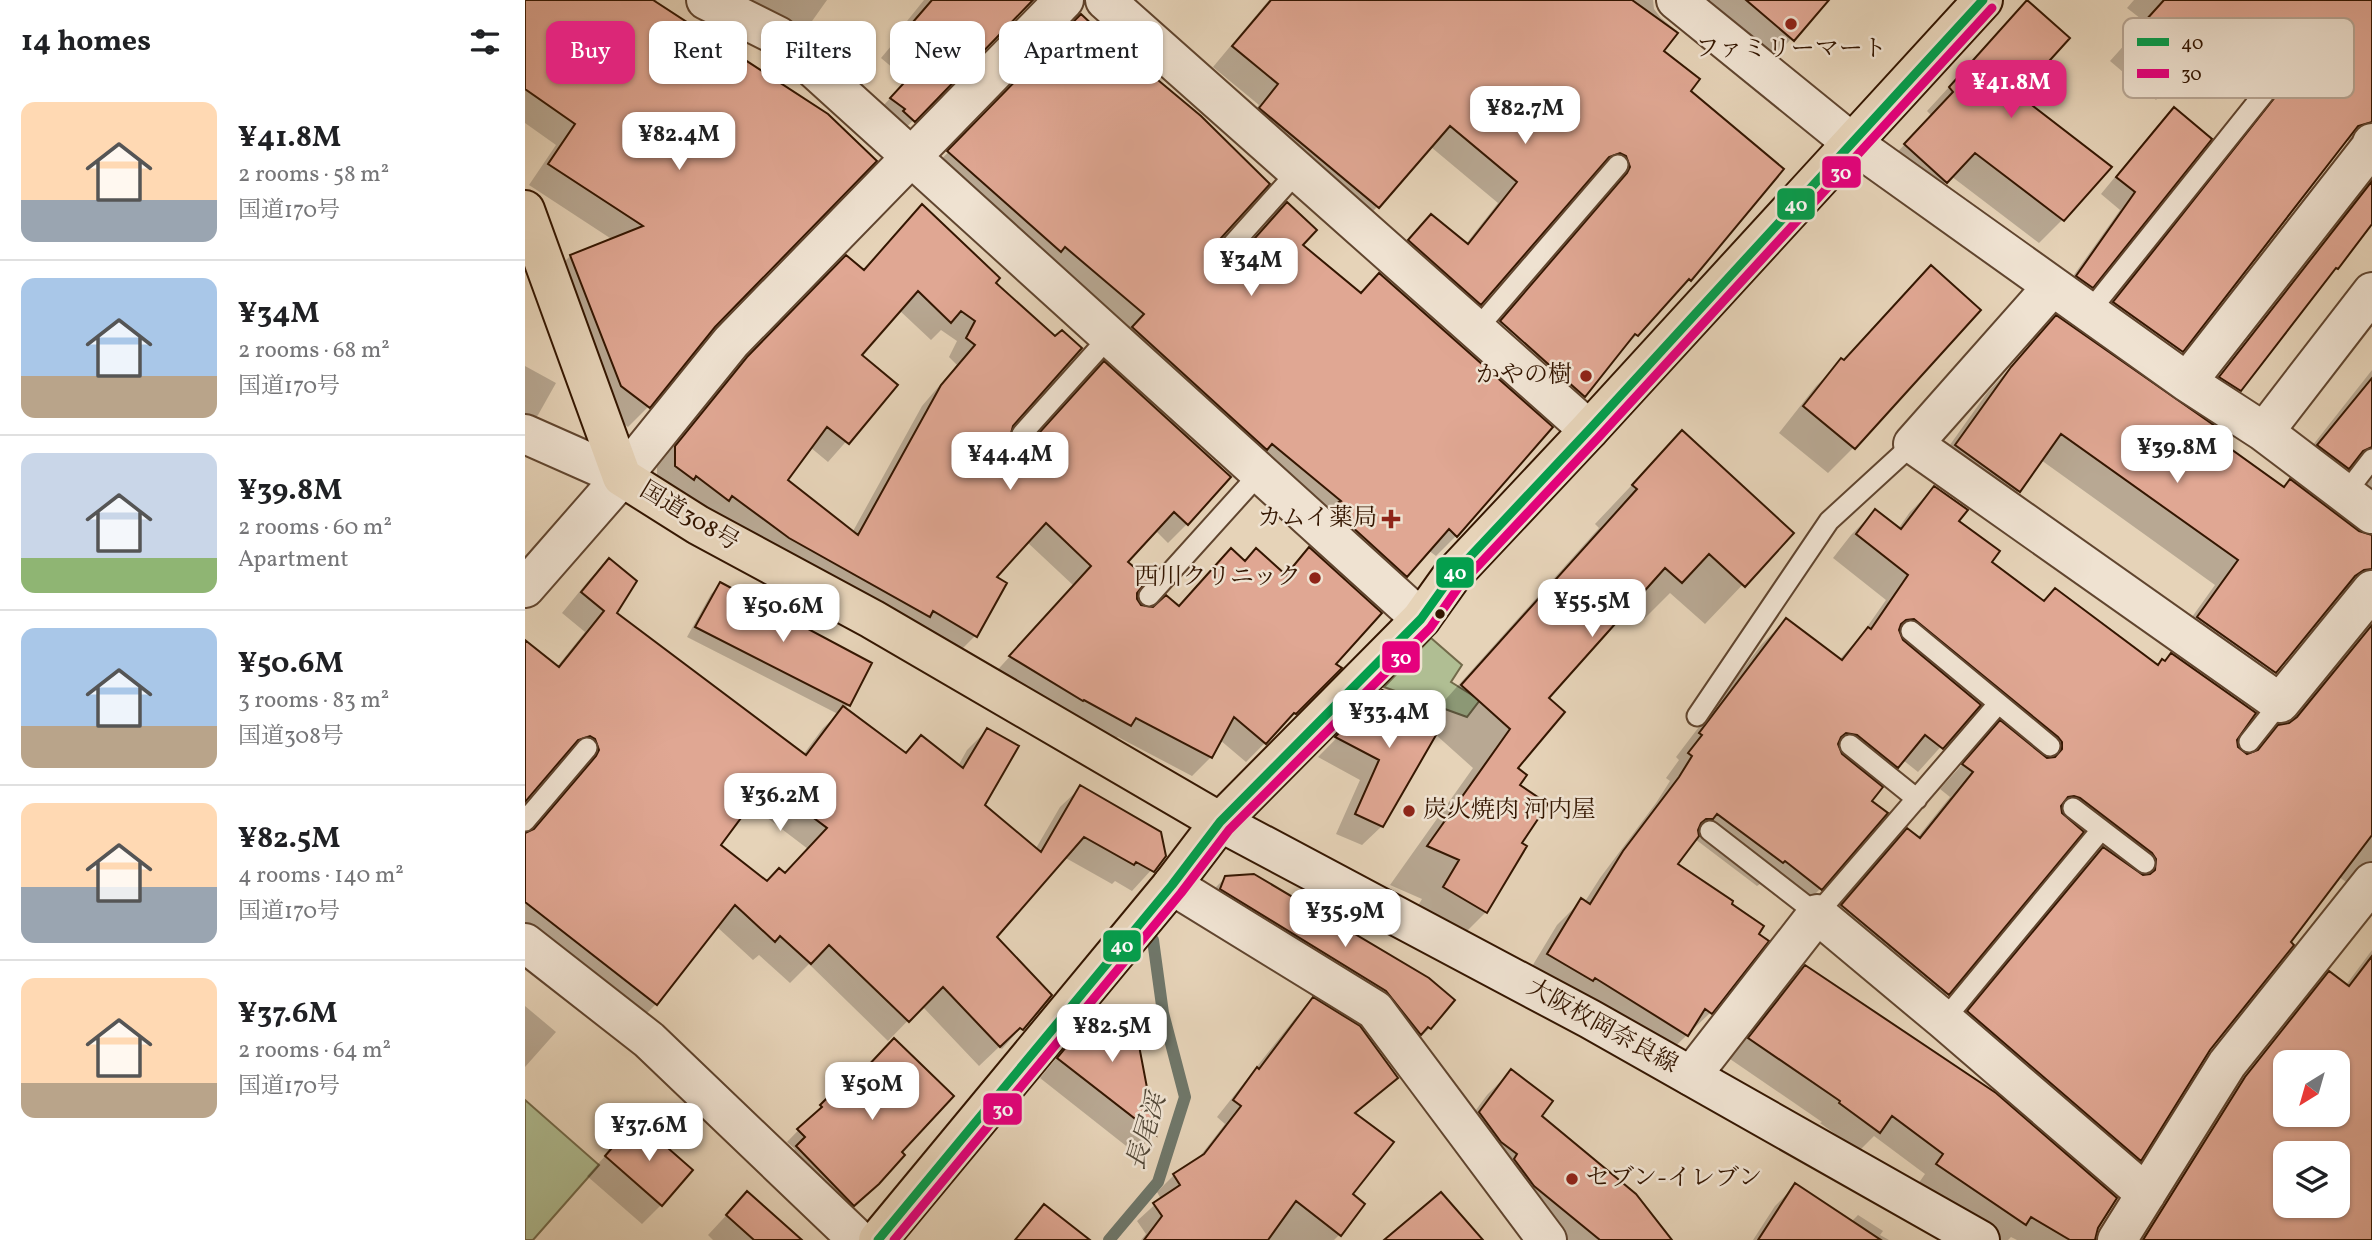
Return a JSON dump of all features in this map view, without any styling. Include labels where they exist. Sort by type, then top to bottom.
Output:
[{"type":"highway","points":[[878,1240],[1172,885],[1220,822],[1421,619],[1451,577],[1983,0]]},
{"type":"highway","name":"国道308号","points":[[525,210],[622,477],[698,526],[884,626],[1220,822]]},
{"type":"street","points":[[706,0],[778,36],[1421,619]]},
{"type":"street","points":[[525,588],[622,477],[731,342],[1064,0]]},
{"type":"street","points":[[1105,0],[1589,430]]},
{"type":"street","points":[[1684,3],[1851,142],[2088,313],[2265,432],[2359,504]]},
{"type":"street","points":[[2187,382],[2372,142]]},
{"type":"street","points":[[2052,287],[1913,444],[2280,703],[2372,590]]},
{"type":"street","points":[[2265,432],[2372,292]]},
{"type":"street","points":[[525,435],[622,477]]},
{"type":"street","name":"大阪枚岡奈良線","points":[[1220,822],[1590,1019],[1980,1240]]},
{"type":"street","points":[[2117,1240],[2227,1064],[2372,882]]},
{"type":"street","points":[[1172,885],[1375,1010],[1547,1240]]},
{"type":"street","points":[[1691,1076],[1817,914],[2146,1194]]},
{"type":"street","points":[[525,943],[649,1040],[858,1240]]},
{"type":"lane","points":[[2088,313],[2260,98]]},
{"type":"lane","points":[[1476,330],[1618,165]]},
{"type":"lane","points":[[1222,256],[1298,171]]},
{"type":"lane","points":[[1022,434],[1109,337]]},
{"type":"lane","points":[[1697,716],[1829,521],[1913,444]]},
{"type":"lane","points":[[2359,504],[2372,459]]},
{"type":"lane","points":[[1149,596],[1260,473]]},
{"type":"lane","points":[[1911,631],[2050,747]]},
{"type":"lane","points":[[2249,742],[2280,703]]},
{"type":"lane","points":[[1710,831],[1817,914],[1998,704]]},
{"type":"lane","points":[[1850,745],[1917,799]]},
{"type":"lane","points":[[525,821],[587,748]]},
{"type":"lane","points":[[2073,808],[2145,863]]},
{"type":"lane","points":[[1944,1020],[2101,830]]},
{"type":"green space","points":[[1431,638],[1462,665],[1451,682],[1480,700],[1467,717],[1384,687]]},
{"type":"green space","points":[[525,1100],[599,1165],[533,1240],[525,1240]]},
{"type":"building","points":[[525,0],[653,0],[685,21],[649,21],[649,84],[747,84],[747,61],[761,70],[761,84],[782,84],[828,114],[877,161],[715,327],[650,408],[621,386],[570,255],[643,226],[548,164],[575,124],[525,89]]},
{"type":"building","points":[[932,0],[1033,0],[1013,21],[999,21],[999,35],[985,50],[985,21],[914,21]]},
{"type":"building","points":[[1271,0],[1632,0],[1678,33],[1664,51],[1700,79],[1691,91],[1784,169],[1691,281],[1689,279],[1638,336],[1635,334],[1585,397],[1500,321],[1627,173],[1630,167],[1626,156],[1620,153],[1609,157],[1481,305],[1408,240],[1431,214],[1468,244],[1517,182],[1450,126],[1379,208],[1259,108],[1278,84],[1232,46]]},
{"type":"building","name":"ファミリーマート","points":[[1746,0],[1829,0],[1794,41]]},
{"type":"building","points":[[2027,0],[2070,38],[2020,96],[2112,167],[2064,221],[1975,153],[1947,183],[1904,144],[1953,92],[1949,87]]},
{"type":"building","points":[[2164,0],[2372,0],[2372,122],[2358,126],[2183,352],[2113,302],[2274,98],[2354,98],[2354,18],[2148,18]]},
{"type":"building","points":[[1081,14],[1088,21],[1074,21]]},
{"type":"building","points":[[903,84],[952,84],[915,122],[903,111],[905,109],[890,98]]},
{"type":"building","points":[[1013,84],[1163,84],[1201,116],[1270,184],[1212,248],[1210,259],[1214,266],[1220,268],[1231,265],[1287,202],[1317,230],[1303,245],[1361,293],[1379,273],[1553,427],[1457,537],[1449,529],[1407,577],[1338,514],[1344,507],[1339,502],[1341,501],[1272,444],[1267,450],[1132,327],[1144,314],[1065,247],[1061,252],[947,151]]},
{"type":"building","points":[[2174,107],[2212,139],[2093,288],[2076,276],[2135,192],[2116,177]]},
{"type":"building","points":[[2372,181],[2372,224],[2338,269],[2336,268],[2241,391],[2219,377]]},
{"type":"building","points":[[922,204],[1000,278],[996,283],[1055,336],[1062,330],[1082,348],[1013,426],[1010,437],[1014,444],[1025,446],[1031,442],[1104,361],[1231,477],[1188,525],[1174,512],[1128,562],[1148,579],[1137,593],[1141,605],[1153,607],[1166,595],[1179,606],[1231,548],[1245,561],[1256,548],[1286,575],[1309,547],[1382,613],[1336,664],[1342,668],[1294,713],[1266,744],[1234,717],[1212,758],[1136,718],[1131,726],[1083,701],[1009,656],[1091,566],[1046,523],[997,577],[1007,583],[977,637],[933,611],[930,617],[789,538],[732,496],[729,501],[696,476],[694,480],[675,466],[675,446],[747,357],[846,255],[864,270]],"holes":[[[918,291],[951,323],[961,311],[975,321],[966,338],[975,345],[941,385],[858,535],[788,480],[827,427],[849,444],[898,385],[862,355]]]},
{"type":"building","points":[[1931,265],[1981,310],[1855,449],[1803,406],[1841,358],[1844,360]]},
{"type":"building","points":[[2056,315],[2215,426],[2210,434],[2284,487],[2290,479],[2359,531],[2372,535],[2372,569],[2364,570],[2355,576],[2276,673],[2197,617],[2238,560],[2061,434],[2020,492],[1955,445],[2011,367]]},
{"type":"building","points":[[2372,378],[2372,447],[2363,451],[2349,469],[2317,445]]},
{"type":"building","points":[[1682,430],[1794,533],[1745,587],[1709,554],[1682,583],[1665,568],[1549,698],[1565,712],[1518,768],[1527,775],[1520,785],[1548,804],[1522,843],[1527,846],[1487,913],[1443,887],[1459,860],[1427,846],[1510,729],[1461,685],[1637,489],[1632,485]]},
{"type":"building","points":[[1934,486],[1968,510],[1959,521],[2000,551],[1992,562],[2044,601],[2055,588],[2158,665],[2171,653],[2256,713],[2237,740],[2238,747],[2247,754],[2258,750],[2278,725],[2289,723],[2297,717],[2372,625],[2372,835],[2291,942],[2294,945],[2210,1050],[2141,1161],[1967,1011],[2103,847],[2143,875],[2155,870],[2156,859],[2152,853],[2080,798],[2068,797],[2061,806],[2062,813],[2084,832],[1949,995],[1841,905],[1907,828],[1920,838],[1973,772],[1962,764],[2000,720],[2047,758],[2055,757],[2062,749],[2062,742],[2058,737],[1914,619],[1901,624],[1899,630],[1903,640],[1981,705],[1943,749],[1925,735],[1898,768],[1857,735],[1846,733],[1841,737],[1838,744],[1842,754],[1883,787],[1872,801],[1888,813],[1822,890],[1717,814],[1713,819],[1706,819],[1701,823],[1699,836],[1678,864],[1733,901],[1732,904],[1764,926],[1759,934],[1769,941],[1712,1014],[1705,1009],[1688,1036],[1595,978],[1593,981],[1547,954],[1581,898],[1590,904],[1623,851],[1679,777],[1692,756],[1688,753],[1702,735],[1699,733],[1786,618],[1842,660],[1868,627],[1871,629],[1908,575],[1856,534],[1875,509],[1901,529]]},
{"type":"building","points":[[609,558],[637,581],[617,613],[806,755],[843,706],[906,753],[921,735],[963,768],[987,728],[1019,746],[985,805],[1041,852],[1080,785],[1161,832],[1166,856],[1154,872],[1136,862],[1134,865],[1084,837],[997,937],[1052,995],[1023,1030],[1020,1028],[1000,1047],[943,987],[909,1022],[829,945],[811,964],[780,936],[775,942],[735,905],[657,1005],[525,902],[525,833],[534,829],[599,750],[595,739],[590,736],[578,740],[525,802],[525,640],[559,667],[604,611],[581,592]],"holes":[[[767,783],[827,828],[785,873],[779,868],[767,881],[721,845]]]},
{"type":"building","points":[[720,582],[872,663],[850,706],[695,627]]},
{"type":"building","points":[[1382,690],[1443,723],[1383,827],[1355,814],[1379,760],[1335,737]]},
{"type":"building","points":[[1254,874],[1429,978],[1455,1000],[1431,1029],[1428,1027],[1421,1035],[1386,991],[1220,889],[1225,876]]},
{"type":"building","points":[[2372,956],[2372,1240],[2143,1240],[2245,1077],[2329,971],[2349,986]]},
{"type":"building","points":[[1805,965],[1996,1093],[2117,1198],[2098,1228],[2095,1240],[2070,1240],[2031,1217],[2026,1225],[1936,1164],[1943,1154],[1892,1116],[1880,1133],[1839,1103],[1840,1101],[1748,1038]]},
{"type":"building","points":[[1313,997],[1360,1026],[1398,1078],[1355,1113],[1394,1142],[1353,1194],[1365,1204],[1341,1236],[1296,1201],[1268,1240],[1144,1240],[1162,1216],[1153,1203],[1180,1185],[1173,1174],[1204,1154],[1241,1106],[1233,1100]]},
{"type":"building","points":[[1100,1006],[1137,1035],[1156,1135],[1057,1058]]},
{"type":"building","points":[[894,1038],[954,1096],[902,1152],[905,1155],[879,1184],[854,1206],[796,1146],[805,1137],[797,1129],[822,1107],[820,1105],[846,1079],[851,1084]]},
{"type":"building","points":[[1511,1069],[1553,1101],[1542,1116],[1636,1194],[1672,1240],[1600,1240],[1534,1186],[1514,1159],[1517,1154],[1501,1142],[1479,1112]]},
{"type":"building","points":[[636,1120],[693,1170],[662,1206],[605,1156]]},
{"type":"building","points":[[1795,1183],[1881,1240],[1758,1240]]},
{"type":"building","points":[[747,1191],[802,1240],[754,1240],[726,1215]]},
{"type":"building","points":[[1441,1192],[1483,1240],[1384,1240]]},
{"type":"building","points":[[1044,1204],[1090,1240],[1015,1240]]},
{"type":"waterway","name":"長尾渓","points":[[1109,1240],[1158,1182],[1185,1097],[1163,1013],[1153,940]]},
{"type":"transit line","name":"40","points":[[878,1240],[1172,885],[1220,822],[1421,619],[1451,577],[1983,0]]},
{"type":"transit line","name":"30","points":[[894,1240],[1181,893],[1229,830],[1430,628],[1460,585],[1992,8]]},
{"type":"place","name":"ファミリーマート","points":[[1791,24]]},
{"type":"place","name":"かやの樹","points":[[1586,376]]},
{"type":"place","name":"カムイ薬局","points":[[1391,519]]},
{"type":"place","name":"西川クリニック","points":[[1315,578]]},
{"type":"place","name":"炭火焼肉 河内屋","points":[[1409,811]]},
{"type":"place","name":"セブン-イレブン","points":[[1572,1179]]}]
